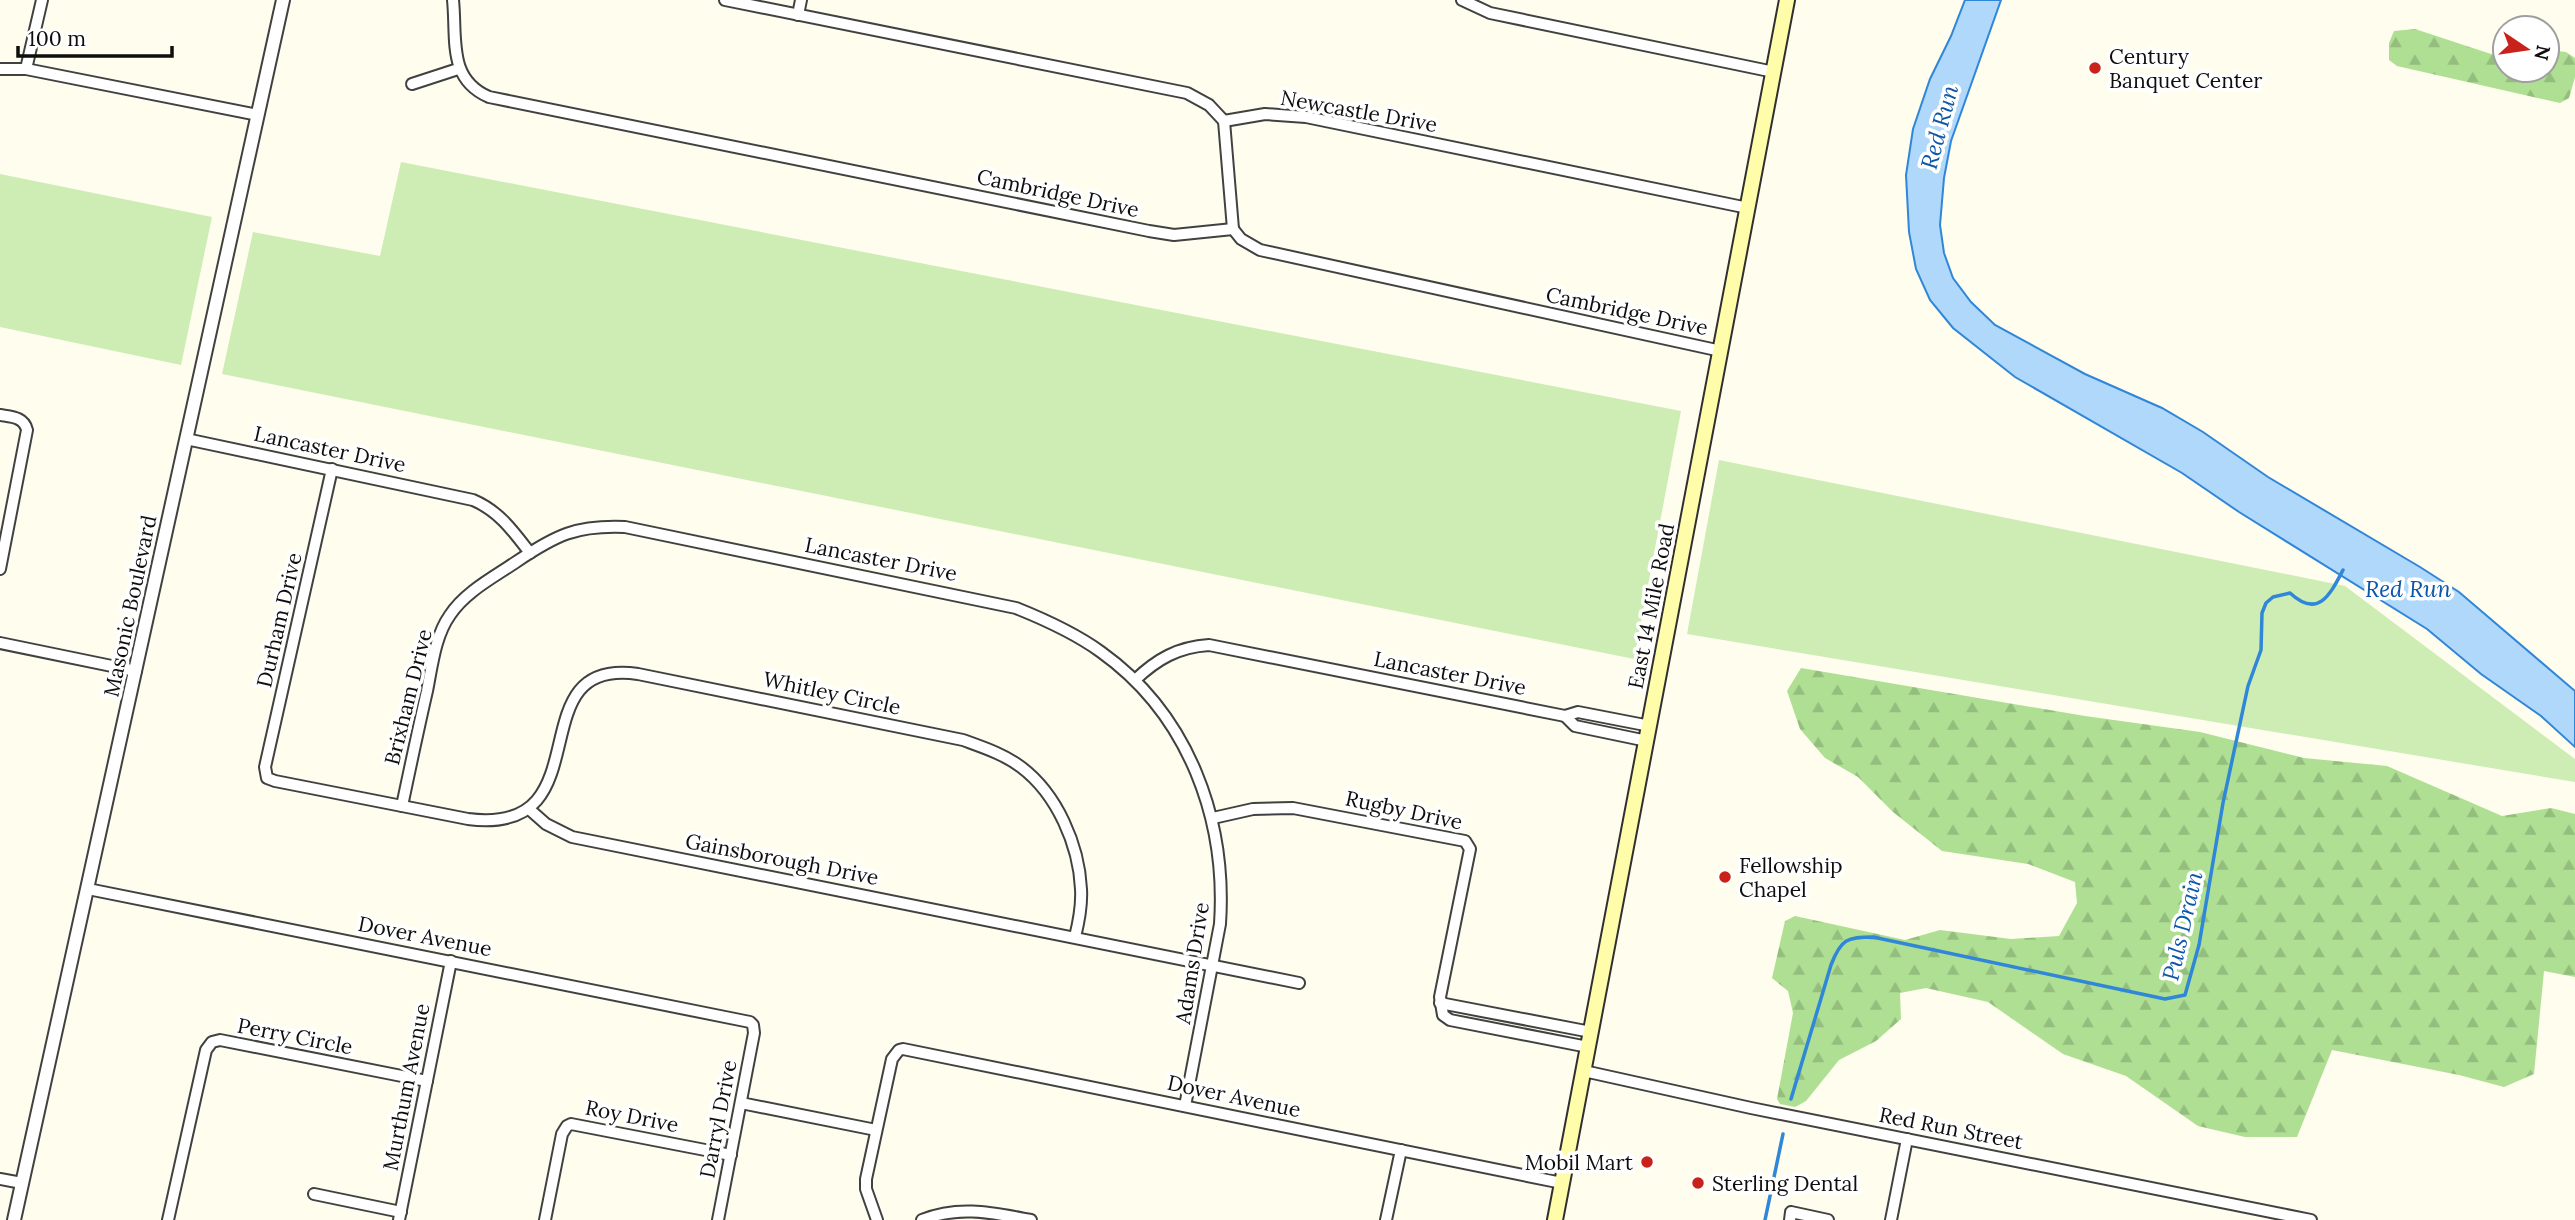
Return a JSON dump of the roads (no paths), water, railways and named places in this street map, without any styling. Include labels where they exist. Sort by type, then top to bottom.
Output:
[{"type":"main road","name":"East 14 Mile Road","points":[[1555,1220],[1787,0]]},
{"type":"street","points":[[26,69],[41,0]]},
{"type":"street","name":"Masonic Boulevard","points":[[14,1220],[283,0]]},
{"type":"street","points":[[412,84],[458,69],[453,0]]},
{"type":"street","points":[[725,0],[1187,93],[1209,105],[1224,121],[1233,229]]},
{"type":"street","points":[[798,15],[801,0]]},
{"type":"street","points":[[1462,0],[1490,13],[1774,72]]},
{"type":"street","points":[[0,69],[26,69],[258,115]]},
{"type":"street","name":"Cambridge Drive","points":[[458,69],[475,90],[489,97],[1149,231],[1174,234],[1233,229],[1249,245],[1259,250],[1721,351]]},
{"type":"street","name":"Newcastle Drive","points":[[1224,121],[1265,114],[1306,117],[1748,208]]},
{"type":"street","points":[[0,415],[20,419],[25,423],[26,439],[0,568]]},
{"type":"street","name":"Lancaster Drive","points":[[186,439],[473,500],[488,506],[499,515],[530,553],[577,529],[595,526],[625,527],[982,599],[1049,621],[1103,653],[1135,680],[1164,656],[1193,646],[1209,645],[1565,716],[1578,712],[1650,726]]},
{"type":"street","name":"Durham Drive","points":[[332,470],[265,767],[267,778],[275,782],[402,806]]},
{"type":"street","name":"Brixham Drive","points":[[402,806],[433,662],[449,615],[475,590],[530,553]]},
{"type":"street","points":[[0,643],[136,671]]},
{"type":"street","name":"Whitley Circle","points":[[529,809],[544,792],[552,774],[572,699],[586,684],[606,673],[638,674],[962,740],[984,747],[1022,768],[1062,817],[1076,856],[1081,887],[1076,937]]},
{"type":"street","name":"Adams Drive","points":[[1135,680],[1165,716],[1181,742],[1204,790],[1219,847],[1222,896],[1214,965],[1185,1106]]},
{"type":"street","name":"Lancaster Drive","points":[[1565,716],[1575,726],[1647,741]]},
{"type":"street","points":[[402,806],[485,821],[515,816],[529,809]]},
{"type":"street","name":"Rugby Drive","points":[[1213,818],[1253,809],[1293,808],[1465,841],[1469,854],[1440,1003]]},
{"type":"street","name":"Gainsborough Drive","points":[[529,809],[546,824],[572,837],[1299,983]]},
{"type":"street","name":"Dover Avenue","points":[[88,889],[451,961],[753,1025]]},
{"type":"street","name":"Murthum Avenue","points":[[400,1216],[451,961]]},
{"type":"street","points":[[1588,1047],[1450,1020],[1443,1015],[1440,1003],[1591,1032]]},
{"type":"street","name":"Darryl Drive","points":[[718,1220],[754,1034],[753,1025]]},
{"type":"street","name":"Perry Circle","points":[[168,1220],[206,1050],[212,1042],[220,1041],[427,1082]]},
{"type":"street","name":"Dover Avenue","points":[[876,1130],[892,1059],[899,1050],[909,1049],[1562,1184]]},
{"type":"street","name":"Red Run Street","points":[[1584,1071],[2311,1220]]},
{"type":"street","points":[[741,1103],[876,1130],[866,1189],[877,1220]]},
{"type":"street","name":"Roy Drive","points":[[545,1220],[562,1134],[567,1126],[577,1124],[730,1155]]},
{"type":"street","points":[[1891,1220],[1907,1139]]},
{"type":"street","points":[[1386,1220],[1401,1150]]},
{"type":"street","points":[[0,1179],[22,1183]]},
{"type":"street","points":[[314,1194],[400,1216]]},
{"type":"street","points":[[922,1220],[942,1213],[973,1210],[1031,1220]]},
{"type":"street","points":[[1790,1216],[1828,1220]]},
{"type":"water","name":"Red Run","points":[[1965,0],[2001,0],[1951,141],[1944,178],[1940,225],[1944,253],[1953,278],[1971,302],[1995,325],[2085,374],[2162,408],[2203,432],[2268,477],[2459,592],[2575,691],[2575,747],[2541,716],[2481,674],[2427,629],[2239,512],[2182,473],[2015,377],[1953,328],[1930,300],[1916,269],[1909,232],[1906,175],[1913,129],[1930,79]]},
{"type":"waterway","name":"Puls Drain","points":[[1791,1099],[1831,965],[1838,950],[1851,939],[1873,937],[2165,999],[2185,995],[2199,945],[2223,803],[2248,686],[2261,650],[2262,613],[2266,603],[2273,597],[2290,593],[2308,604],[2322,601],[2343,570]]},
{"type":"waterway","name":"Puls Drain","points":[[1765,1220],[1783,1134]]},
{"type":"place","name":"Century Banquet Center","points":[[2095,68]]},
{"type":"place","name":"Fellowship Chapel","points":[[1725,877]]},
{"type":"place","name":"Mobil Mart","points":[[1647,1162]]},
{"type":"place","name":"Sterling Dental","points":[[1698,1183]]}]
